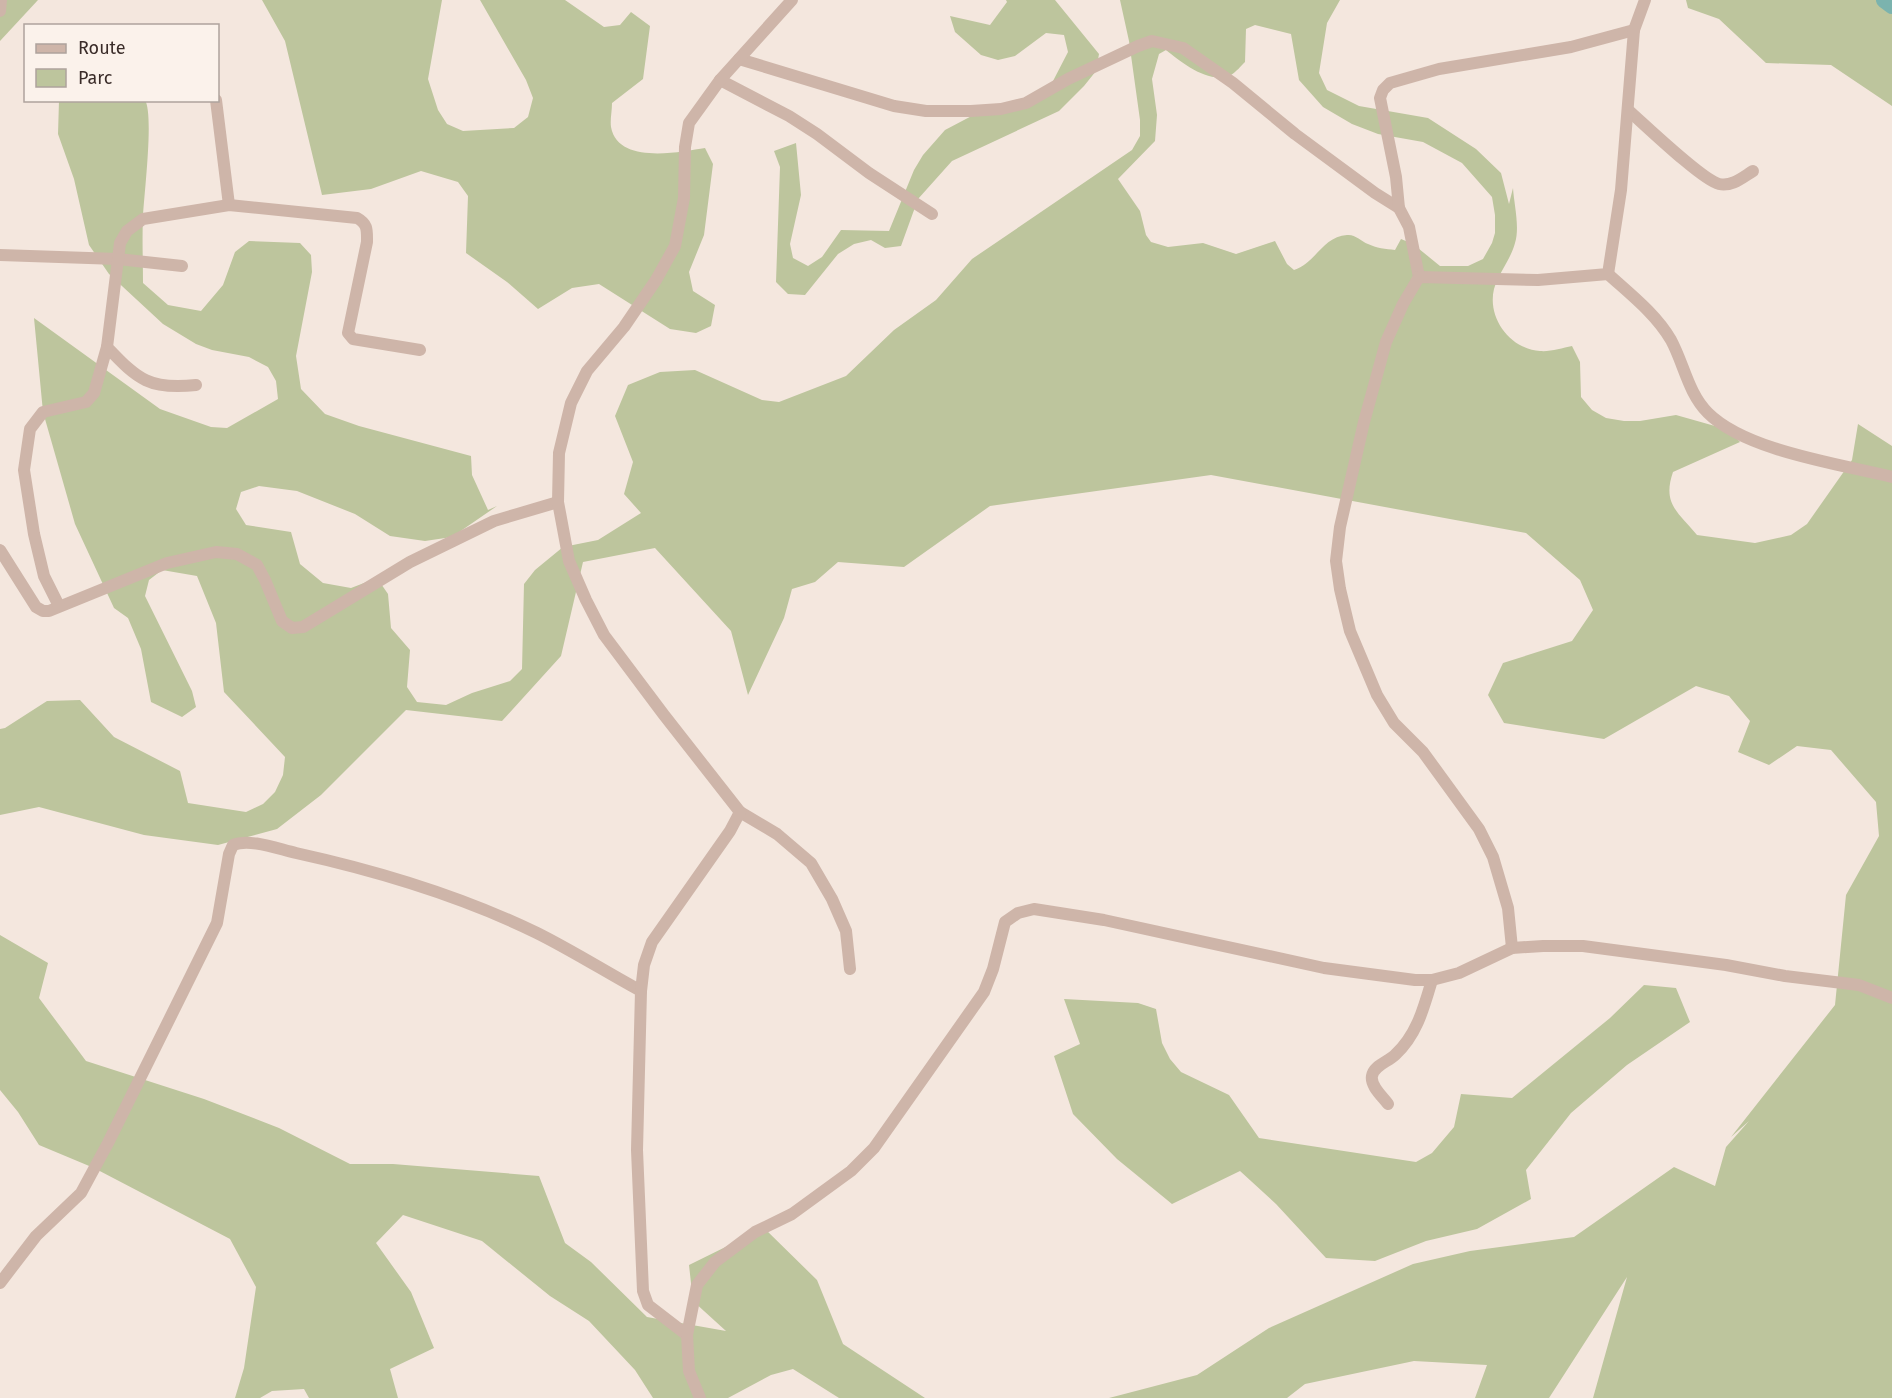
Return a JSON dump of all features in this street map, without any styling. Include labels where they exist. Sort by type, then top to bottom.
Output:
[{"type":"street","points":[[0,11],[1,0]]},
{"type":"street","points":[[792,0],[720,80],[689,123],[684,147],[684,198],[675,246],[656,280],[624,327],[587,371],[571,403],[559,453],[558,502],[569,561],[604,634],[740,812],[777,834],[811,863],[832,899],[846,931],[850,969]]},
{"type":"street","points":[[1608,274],[1621,190],[1634,30],[1646,0]]},
{"type":"street","points":[[1512,948],[1508,908],[1493,857],[1479,829],[1423,752],[1394,723],[1377,695],[1350,631],[1340,589],[1336,561],[1340,527],[1364,422],[1386,342],[1403,304],[1419,277],[1409,227],[1399,208],[1396,177],[1380,98],[1383,90],[1390,83],[1439,69],[1571,47],[1634,30]]},
{"type":"street","points":[[739,59],[894,106],[926,111],[971,111],[1001,109],[1026,103],[1068,79],[1122,53],[1152,41],[1161,42],[1183,48],[1233,83],[1375,193],[1399,208]]},
{"type":"street","points":[[720,80],[789,116],[932,214]]},
{"type":"street","points":[[216,102],[229,205]]},
{"type":"street","points":[[1628,110],[1702,174],[1718,184],[1733,184],[1753,171]]},
{"type":"street","points":[[59,606],[44,576],[34,534],[24,470],[30,429],[43,412],[86,402],[94,393],[108,347],[120,243],[127,231],[143,219],[229,205],[357,218],[364,222],[367,229],[367,242],[348,333],[353,339],[420,350]]},
{"type":"street","points":[[0,255],[118,259],[182,266]]},
{"type":"street","points":[[1419,277],[1538,280],[1608,274],[1646,309],[1671,340],[1687,382],[1707,412],[1729,430],[1772,446],[1842,467],[1892,477]]},
{"type":"street","points":[[108,347],[143,380],[156,385],[175,387],[196,385]]},
{"type":"street","points":[[0,550],[36,608],[43,611],[49,611],[167,563],[216,552],[237,554],[257,565],[282,621],[292,627],[303,627],[410,562],[494,521],[558,502]]},
{"type":"street","points":[[687,1335],[648,1305],[643,1291],[637,1150],[641,991],[644,965],[652,942],[730,831],[740,812]]},
{"type":"street","points":[[0,1283],[36,1236],[81,1193],[108,1143],[217,922],[229,854],[233,845],[240,842],[261,845],[356,866],[461,901],[538,933],[641,991]]},
{"type":"street","points":[[700,1398],[689,1371],[687,1335],[697,1285],[715,1262],[755,1232],[792,1214],[826,1191],[874,1148],[984,992],[993,969],[1005,922],[1018,913],[1034,909],[1104,920],[1324,968],[1394,978],[1432,980],[1459,973],[1512,948],[1594,947],[1859,985],[1892,998]]},
{"type":"street","points":[[1388,1104],[1372,1083],[1372,1076],[1375,1069],[1395,1055],[1411,1038],[1424,1008],[1432,980]]},
{"type":"green space","points":[[0,0],[38,0],[0,41]]},
{"type":"green space","points":[[262,0],[442,0],[428,79],[438,110],[447,124],[463,131],[514,128],[528,117],[533,98],[526,80],[480,0],[565,0],[604,27],[620,25],[631,12],[650,26],[643,79],[612,103],[611,127],[616,139],[625,147],[637,151],[666,153],[705,148],[713,164],[704,235],[689,272],[693,291],[715,305],[711,326],[696,333],[670,329],[599,284],[572,288],[538,309],[507,282],[466,253],[468,196],[458,182],[421,171],[371,189],[322,195],[285,41]]},
{"type":"green space","points":[[1006,0],[1055,0],[1099,54],[1096,71],[1059,111],[952,161],[918,199],[901,246],[885,248],[871,240],[854,244],[838,254],[805,295],[788,294],[776,282],[780,167],[774,151],[796,143],[801,195],[790,244],[793,258],[808,266],[822,257],[841,230],[889,231],[914,170],[923,155],[945,130],[983,110],[1026,103],[1053,81],[1068,52],[1064,35],[1046,33],[1015,56],[998,60],[981,55],[955,32],[950,16],[990,25],[1007,2]]},
{"type":"green space","points":[[1120,0],[1340,0],[1327,23],[1319,73],[1327,90],[1359,106],[1428,118],[1476,149],[1501,173],[1509,204],[1513,188],[1517,223],[1516,237],[1511,255],[1496,283],[1493,300],[1498,321],[1510,338],[1519,345],[1540,351],[1572,346],[1580,362],[1581,397],[1592,410],[1606,418],[1640,421],[1676,415],[1729,430],[1740,442],[1673,472],[1669,492],[1671,500],[1678,513],[1697,535],[1755,543],[1791,535],[1807,524],[1852,460],[1858,424],[1892,446],[1892,1398],[1593,1398],[1627,1277],[1549,1398],[1475,1398],[1487,1365],[1414,1361],[1305,1384],[1287,1398],[1109,1398],[1197,1375],[1269,1328],[1413,1264],[1470,1251],[1574,1237],[1674,1167],[1715,1186],[1726,1147],[1749,1121],[1731,1137],[1835,1005],[1846,895],[1879,836],[1876,802],[1831,750],[1797,746],[1769,765],[1738,752],[1750,721],[1729,696],[1696,686],[1604,739],[1504,723],[1488,695],[1503,663],[1572,641],[1593,610],[1580,580],[1526,533],[1211,475],[990,506],[904,567],[838,562],[815,582],[792,589],[784,618],[748,695],[731,631],[655,548],[583,562],[561,656],[502,721],[406,710],[321,795],[277,829],[218,845],[144,835],[39,807],[0,815],[0,729],[47,701],[80,700],[114,737],[180,771],[188,803],[246,812],[263,804],[275,792],[283,775],[285,757],[224,692],[216,623],[197,576],[162,570],[149,580],[145,596],[192,691],[196,707],[182,717],[151,702],[141,649],[128,618],[114,608],[75,524],[43,412],[34,318],[160,409],[211,427],[227,428],[278,399],[276,381],[268,367],[249,357],[212,350],[196,344],[163,324],[109,274],[89,245],[74,179],[58,134],[59,102],[146,102],[149,138],[143,217],[143,283],[168,305],[201,311],[223,285],[235,252],[249,241],[300,243],[311,255],[312,272],[296,356],[301,389],[325,414],[359,426],[471,456],[472,475],[488,510],[497,506],[452,537],[425,541],[390,536],[355,514],[297,491],[259,486],[241,492],[236,509],[246,525],[291,532],[300,564],[323,583],[351,588],[377,578],[388,594],[391,628],[410,650],[407,687],[417,702],[446,705],[472,693],[510,681],[522,669],[524,584],[535,570],[563,547],[598,540],[641,513],[624,494],[633,462],[615,416],[628,385],[660,372],[695,370],[762,400],[779,402],[846,376],[894,330],[936,300],[972,259],[1132,150],[1140,136],[1140,120],[1129,41]],"holes":[[[1255,25],[1291,34],[1299,80],[1323,107],[1352,124],[1378,134],[1423,142],[1462,163],[1492,197],[1495,233],[1483,259],[1468,266],[1440,266],[1413,244],[1401,239],[1395,250],[1374,246],[1347,235],[1332,240],[1308,262],[1294,270],[1287,264],[1275,241],[1236,254],[1203,243],[1168,247],[1151,242],[1146,235],[1140,211],[1118,179],[1155,141],[1157,115],[1152,79],[1159,54],[1166,50],[1205,75],[1214,77],[1231,75],[1245,62],[1246,29]]]},
{"type":"green space","points":[[1686,0],[1892,0],[1892,106],[1831,65],[1766,63],[1719,19],[1688,8]]},
{"type":"green space","points":[[0,935],[48,963],[39,998],[86,1061],[204,1099],[279,1128],[350,1164],[393,1164],[539,1176],[565,1243],[591,1262],[647,1317],[726,1331],[693,1301],[689,1265],[764,1228],[817,1280],[843,1344],[925,1398],[839,1398],[793,1369],[771,1375],[728,1398],[653,1398],[635,1370],[589,1321],[550,1296],[482,1241],[403,1215],[376,1243],[411,1292],[434,1348],[390,1369],[398,1398],[309,1398],[304,1389],[272,1391],[260,1398],[235,1398],[244,1368],[256,1287],[230,1239],[94,1168],[39,1145],[18,1112],[0,1090]]},
{"type":"green space","points":[[1644,985],[1676,988],[1690,1022],[1627,1065],[1571,1113],[1526,1170],[1531,1199],[1477,1229],[1426,1241],[1375,1261],[1326,1258],[1276,1204],[1240,1171],[1172,1204],[1117,1159],[1073,1114],[1054,1056],[1080,1044],[1064,999],[1138,1003],[1156,1009],[1162,1043],[1170,1059],[1181,1072],[1229,1095],[1259,1138],[1416,1162],[1432,1153],[1454,1127],[1461,1094],[1512,1098],[1610,1018]]},
{"type":"waterway","points":[[1884,0],[1892,6]]}]
